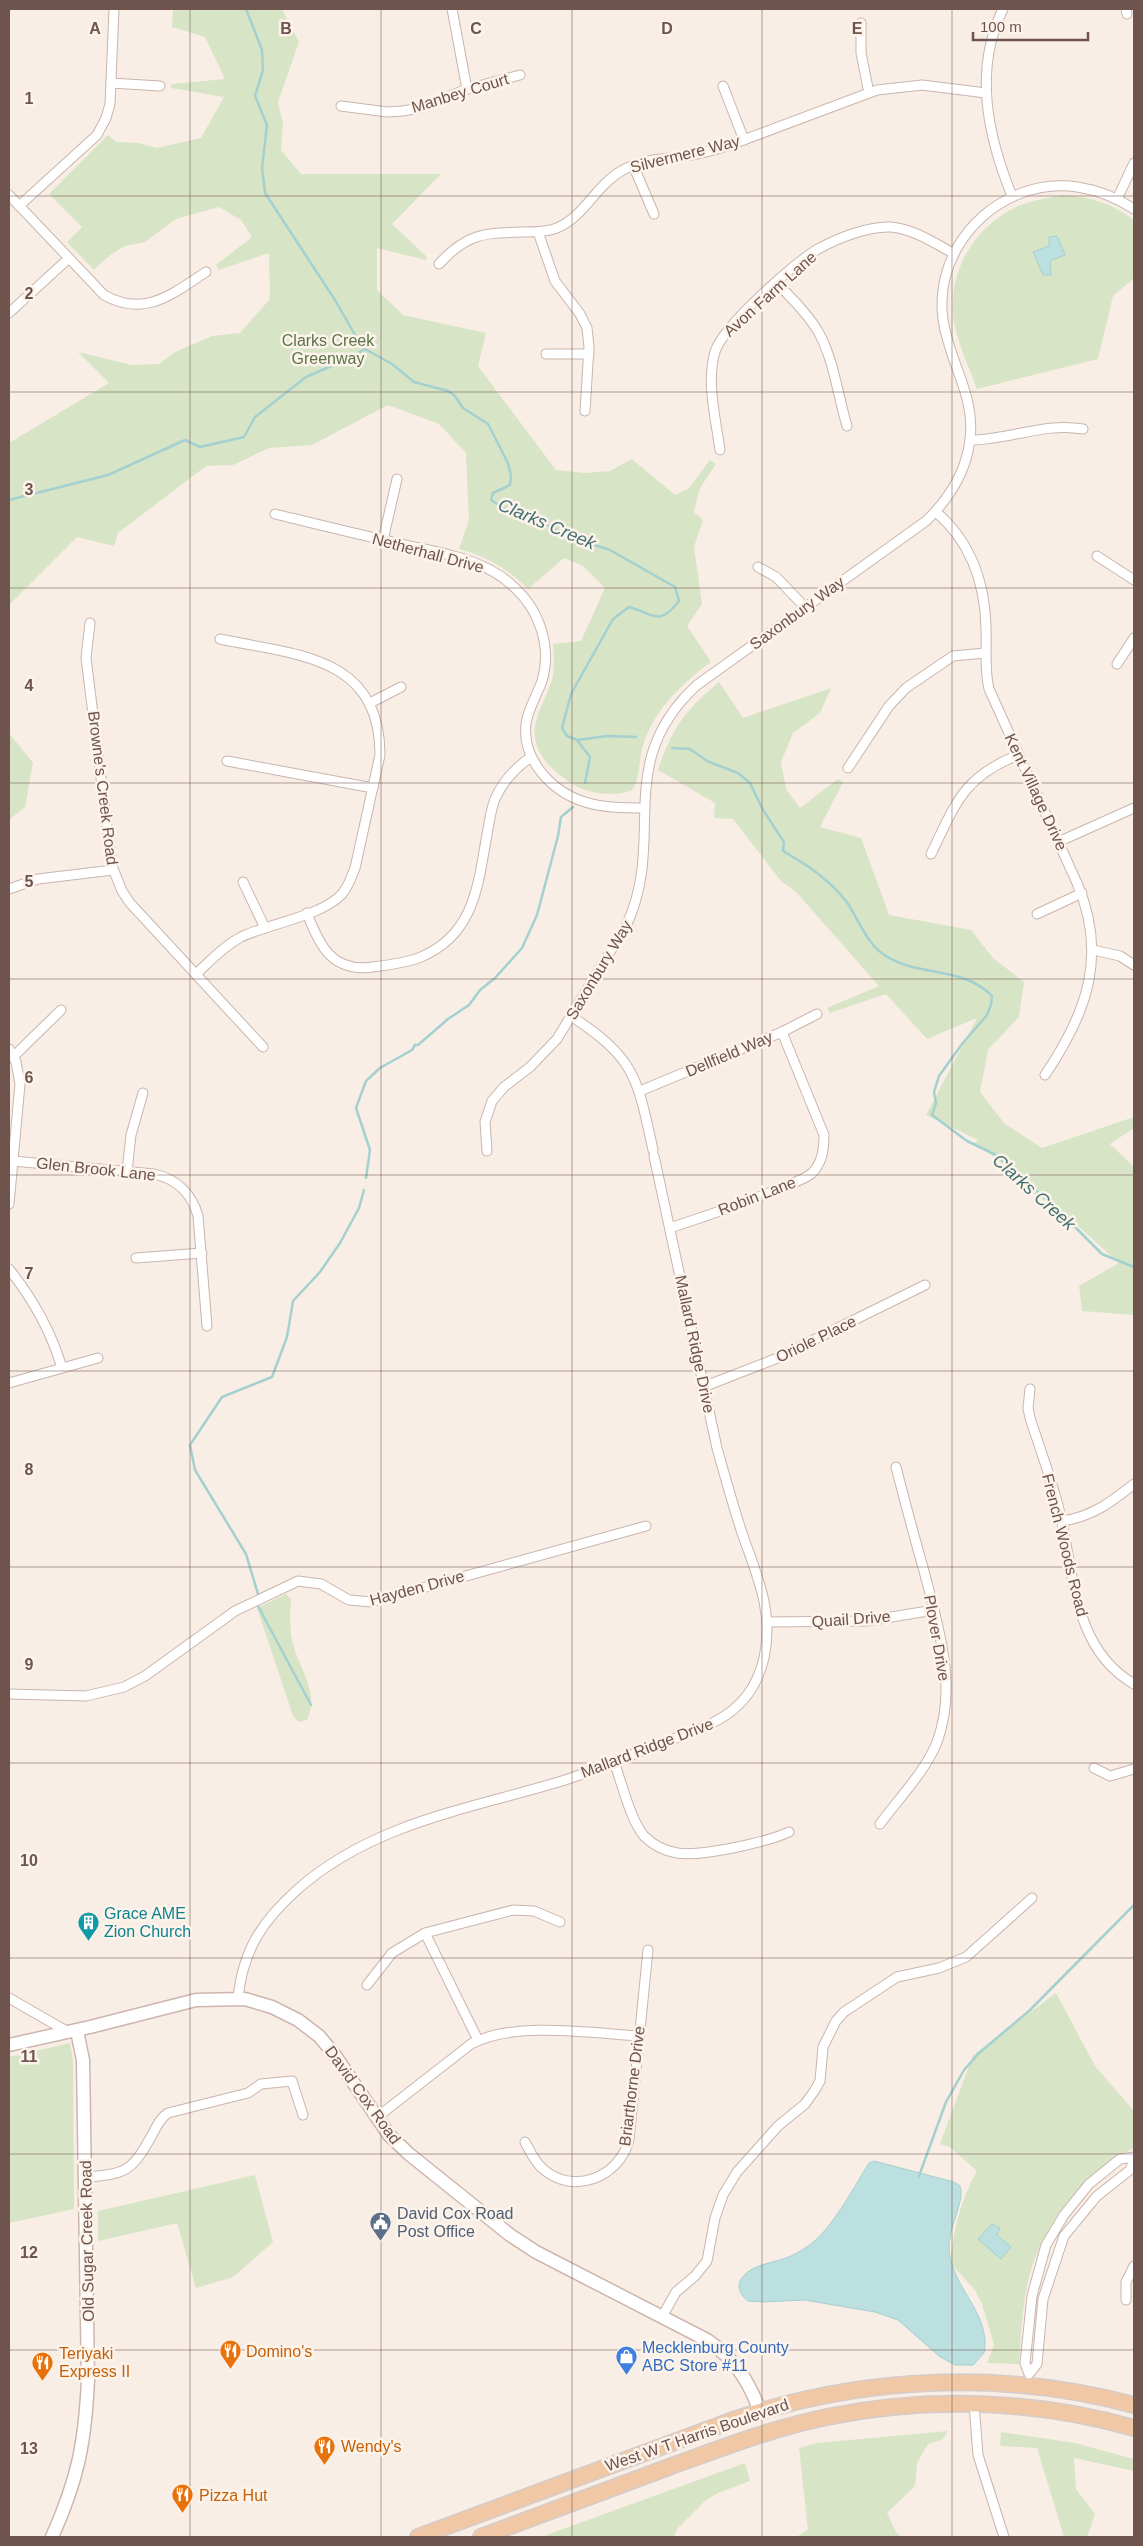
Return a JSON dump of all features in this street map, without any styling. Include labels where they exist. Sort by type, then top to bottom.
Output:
[{"type":"main road","name":"David Cox Road","points":[[9,2046],[73,2032],[188,2001],[238,1998],[254,2001],[290,2015],[319,2036],[342,2066],[376,2118],[389,2135],[409,2154],[510,2235],[570,2271],[707,2340],[732,2360],[749,2383],[760,2411]]},
{"type":"main road","name":"Old Sugar Creek Road","points":[[52,2537],[76,2478],[86,2427],[88,2307],[83,2060],[73,2032]]},
{"type":"main road","name":"West W T Harris Boulevard","points":[[418,2537],[760,2411],[850,2390],[952,2382],[1028,2380],[1072,2392],[1134,2405]]},
{"type":"main road","points":[[767,2432],[770,2422],[782,2414],[848,2399],[952,2382]]},
{"type":"main road","name":"West W T Harris Boulevard","points":[[481,2537],[767,2432],[828,2416],[929,2404],[974,2404],[1059,2412],[1134,2428]]},
{"type":"main road","points":[[594,2495],[655,2464],[750,2428],[758,2421],[760,2411]]},
{"type":"street","points":[[19,206],[97,136],[106,118],[110,104],[114,9]]},
{"type":"street","points":[[452,9],[467,89]]},
{"type":"street","points":[[1003,9],[988,61],[986,93],[989,124],[995,152],[1012,196]]},
{"type":"street","points":[[861,23],[861,53],[869,93]]},
{"type":"street","name":"Manbey Court","points":[[341,106],[372,111],[403,111],[428,105],[467,89],[520,75]]},
{"type":"street","points":[[111,83],[160,86]]},
{"type":"street","name":"Silvermere Way","points":[[438,264],[456,246],[475,236],[538,232],[555,228],[571,220],[604,184],[633,165],[650,160],[708,152],[869,93],[897,86],[922,84],[986,93]]},
{"type":"street","points":[[723,86],[744,140]]},
{"type":"street","points":[[1118,199],[1134,163]]},
{"type":"street","points":[[633,165],[654,214]]},
{"type":"street","name":"Saxonbury Way","points":[[487,1151],[485,1122],[492,1101],[504,1087],[545,1052],[571,1016],[627,924],[634,908],[643,869],[645,808],[650,758],[660,731],[675,707],[697,685],[936,512],[960,476],[970,440],[968,400],[945,333],[942,313],[944,282],[953,254],[975,222],[987,212],[1012,196],[1041,187],[1065,186],[1097,190],[1118,199],[1134,209]]},
{"type":"street","points":[[9,195],[104,295],[122,303],[135,305],[155,302],[206,272]]},
{"type":"street","name":"Avon Farm Lane","points":[[720,450],[712,376],[715,351],[720,340],[732,324],[777,283],[818,249],[833,242],[881,228],[898,228],[917,234],[953,254]]},
{"type":"street","points":[[538,232],[554,281],[584,321],[588,334],[589,354],[585,411]]},
{"type":"street","points":[[9,313],[68,258]]},
{"type":"street","points":[[777,283],[806,313],[820,335],[847,426]]},
{"type":"street","points":[[546,354],[589,354]]},
{"type":"street","points":[[970,440],[1002,438],[1058,426],[1083,429]]},
{"type":"street","points":[[383,540],[397,479]]},
{"type":"street","name":"Kent Village Drive","points":[[936,512],[962,540],[976,568],[985,607],[985,668],[989,689],[1082,893],[1090,915],[1093,950],[1086,989],[1076,1023],[1064,1048],[1045,1075]]},
{"type":"street","name":"Netherhall Drive","points":[[275,514],[484,566],[505,579],[526,599],[539,623],[546,652],[543,679],[526,725],[531,757]]},
{"type":"street","points":[[1097,556],[1134,580]]},
{"type":"street","points":[[758,567],[776,577],[805,607]]},
{"type":"street","name":"Browne's Creek Road","points":[[90,624],[86,658],[113,870],[122,891],[130,903],[263,1047]]},
{"type":"street","points":[[1117,664],[1134,638]]},
{"type":"street","points":[[196,974],[235,941],[334,901],[349,884],[355,868],[380,755],[380,738],[370,703],[346,675],[321,661],[220,639]]},
{"type":"street","points":[[848,768],[889,706],[906,688],[953,656],[985,653]]},
{"type":"street","points":[[370,703],[401,687]]},
{"type":"street","points":[[931,854],[954,807],[971,782],[993,765],[1018,754]]},
{"type":"street","points":[[307,913],[322,948],[337,960],[354,967],[406,962],[445,944],[464,923],[472,906],[495,800],[507,778],[531,757],[542,773],[567,794],[584,802],[604,806],[645,808]]},
{"type":"street","points":[[227,761],[373,788]]},
{"type":"street","points":[[1058,842],[1134,808]]},
{"type":"street","points":[[9,889],[38,879],[113,870]]},
{"type":"street","points":[[243,882],[265,928]]},
{"type":"street","points":[[1037,914],[1082,893]]},
{"type":"street","points":[[1093,950],[1115,954],[1134,965]]},
{"type":"street","points":[[9,1204],[20,1084],[11,1052],[62,1010]]},
{"type":"street","name":"Dellfield Way","points":[[640,1091],[782,1032],[816,1014]]},
{"type":"street","name":"Mallard Ridge Drive","points":[[238,1998],[247,1955],[252,1942],[266,1922],[310,1879],[349,1852],[405,1826],[446,1812],[560,1781],[714,1724],[736,1708],[748,1695],[759,1675],[765,1648],[766,1602],[728,1489],[640,1091],[634,1075],[618,1052],[602,1037],[571,1016]]},
{"type":"street","name":"Robin Lane","points":[[670,1228],[797,1182],[812,1173],[820,1161],[824,1148],[824,1135],[782,1032]]},
{"type":"street","points":[[127,1171],[131,1134],[143,1093]]},
{"type":"street","name":"Glen Brook Lane","points":[[13,1160],[160,1175],[183,1188],[196,1209],[202,1253],[207,1326]]},
{"type":"street","points":[[136,1258],[202,1253]]},
{"type":"street","points":[[9,1269],[22,1285],[45,1323],[62,1368]]},
{"type":"street","name":"Oriole Place","points":[[704,1387],[775,1359],[925,1285]]},
{"type":"street","points":[[9,1383],[98,1358]]},
{"type":"street","name":"French Woods Road","points":[[1030,1388],[1028,1408],[1030,1418],[1062,1522],[1085,1628],[1105,1660],[1134,1684]]},
{"type":"street","name":"Plover Drive","points":[[880,1824],[928,1759],[941,1728],[946,1693],[946,1674],[934,1610],[896,1467]]},
{"type":"street","points":[[1062,1522],[1100,1510],[1134,1484]]},
{"type":"street","name":"Hayden Drive","points":[[9,1694],[86,1696],[124,1687],[145,1676],[222,1619],[298,1581],[321,1584],[349,1600],[372,1602],[646,1526]]},
{"type":"street","name":"Quail Drive","points":[[767,1622],[868,1621],[934,1610]]},
{"type":"street","points":[[614,1762],[642,1833],[653,1844],[666,1850],[687,1854],[704,1852],[764,1842],[789,1832]]},
{"type":"street","points":[[1094,1768],[1099,1773],[1110,1776],[1134,1769]]},
{"type":"street","points":[[662,2317],[676,2292],[696,2276],[707,2261],[715,2218],[736,2172],[778,2126],[805,2104],[815,2090],[820,2081],[824,2048],[836,2021],[850,2008],[897,1977],[939,1968],[966,1957],[1032,1898]]},
{"type":"street","points":[[367,1985],[392,1952],[425,1933],[513,1910],[534,1911],[560,1922]]},
{"type":"street","points":[[425,1933],[478,2040]]},
{"type":"street","name":"Briarthorne Drive","points":[[525,2142],[540,2166],[563,2180],[590,2181],[613,2168],[623,2155],[629,2140],[648,1950]]},
{"type":"street","points":[[9,1998],[73,2032]]},
{"type":"street","points":[[376,2118],[478,2040],[516,2030],[640,2036]]},
{"type":"street","points":[[86,2177],[111,2174],[130,2168],[168,2113],[248,2093],[261,2084],[292,2081],[302,2116]]},
{"type":"street","points":[[1134,2158],[1130,2170],[1097,2196],[1064,2236],[1043,2299],[1038,2364],[1028,2380],[1024,2363],[1032,2296],[1046,2245],[1064,2215],[1089,2184],[1120,2159],[1134,2158]]},
{"type":"street","points":[[1126,2300],[1126,2282],[1134,2266]]},
{"type":"street","points":[[974,2404],[978,2455],[1004,2537]]},
{"type":"green space","name":"Clarks Creek Greenway","points":[[173,9],[282,9],[299,42],[278,102],[283,124],[281,150],[301,174],[441,174],[392,224],[427,257],[426,260],[377,248],[377,290],[403,315],[486,333],[478,366],[556,470],[585,473],[610,471],[632,459],[675,495],[689,488],[710,460],[716,464],[700,488],[694,512],[703,520],[694,547],[702,604],[687,626],[711,662],[679,689],[660,711],[642,749],[638,776],[632,790],[603,794],[576,786],[550,766],[538,750],[535,740],[537,718],[553,675],[553,644],[581,641],[605,588],[583,566],[564,558],[528,589],[496,564],[459,549],[469,520],[466,453],[439,424],[388,405],[312,445],[269,448],[233,465],[206,466],[118,533],[114,546],[77,537],[9,605],[9,443],[109,383],[78,352],[132,365],[159,364],[175,352],[212,336],[240,333],[270,299],[269,253],[219,270],[216,265],[252,237],[241,220],[219,207],[176,219],[145,242],[125,246],[110,255],[94,270],[67,242],[82,227],[49,194],[108,135],[117,142],[138,143],[157,148],[201,138],[224,97],[171,88],[171,84],[225,79],[205,37],[172,27]]},
{"type":"green space","points":[[1064,195],[1101,202],[1134,220],[1134,278],[1113,296],[1098,359],[977,389],[958,338],[953,312],[953,293],[957,275],[964,258],[973,242],[985,228],[1000,217],[1016,207]]},
{"type":"green space","points":[[719,682],[743,718],[831,688],[820,713],[793,733],[781,762],[786,789],[800,808],[838,779],[843,782],[820,827],[861,838],[889,915],[971,930],[993,958],[1024,982],[1019,1017],[988,1050],[980,1092],[1004,1123],[1042,1148],[1134,1117],[1134,1128],[1110,1144],[1134,1167],[1134,1315],[1082,1311],[1079,1286],[1119,1263],[1077,1225],[1024,1186],[996,1158],[974,1143],[978,1140],[926,1115],[977,1018],[927,1039],[886,994],[830,1013],[827,1008],[879,986],[796,892],[781,881],[733,819],[714,818],[715,803],[658,770],[669,742],[681,721],[688,711]]},
{"type":"green space","points":[[9,733],[33,763],[25,807],[9,820]]},
{"type":"green space","points":[[286,1594],[291,1599],[290,1625],[293,1645],[306,1677],[311,1698],[311,1709],[307,1720],[299,1722],[293,1716],[257,1608]]},
{"type":"green space","points":[[1056,1993],[1095,2066],[1134,2111],[1134,2148],[1098,2170],[1082,2185],[1055,2219],[1044,2238],[1035,2257],[1029,2277],[1022,2320],[1019,2364],[987,2363],[994,2345],[982,2304],[975,2290],[950,2263],[953,2239],[966,2192],[977,2171],[950,2147],[940,2144],[973,2055]]},
{"type":"green space","points":[[70,2043],[73,2061],[74,2209],[9,2223],[9,2057]]},
{"type":"green space","points":[[255,2175],[273,2242],[233,2277],[196,2288],[177,2223],[98,2241],[98,2211]]},
{"type":"green space","points":[[948,2431],[942,2440],[928,2444],[917,2463],[915,2486],[887,2513],[896,2532],[902,2537],[796,2537],[808,2530],[799,2448],[817,2443]]},
{"type":"green space","points":[[1001,2432],[1075,2443],[1134,2459],[1134,2471],[1074,2458],[1076,2489],[1095,2514],[1087,2537],[1064,2537],[1037,2448],[1000,2446]]},
{"type":"green space","points":[[745,2463],[750,2481],[718,2493],[705,2501],[677,2529],[674,2537],[541,2537]]},
{"type":"water","points":[[1057,236],[1065,255],[1050,261],[1051,275],[1043,275],[1033,252],[1049,246],[1049,237]]},
{"type":"water","points":[[874,2161],[954,2182],[960,2186],[960,2201],[952,2228],[949,2247],[950,2257],[959,2282],[983,2327],[984,2353],[973,2365],[955,2365],[939,2356],[898,2320],[875,2312],[804,2300],[748,2301],[741,2293],[739,2284],[746,2273],[758,2266],[794,2255],[819,2237],[843,2206],[869,2163]]},
{"type":"water","points":[[992,2224],[1000,2228],[997,2235],[1011,2247],[1001,2259],[978,2239]]},
{"type":"waterway","name":"Clarks Creek","points":[[246,9],[262,50],[263,70],[255,96],[267,125],[262,168],[265,193],[335,300],[359,342],[365,349],[392,364],[414,382],[448,391],[455,396],[463,408],[488,424],[508,463],[511,476],[510,485],[493,493],[491,500],[513,514],[535,519],[572,538],[610,550],[675,587],[679,601],[666,614],[655,616],[629,607],[613,619],[571,694],[562,728],[567,736],[577,740],[607,736],[636,737]]},
{"type":"waterway","points":[[9,500],[108,475],[185,440],[200,447],[244,437],[255,417],[306,377],[350,358],[365,349]]},
{"type":"waterway","points":[[577,740],[590,757],[585,783]]},
{"type":"waterway","name":"Clarks Creek","points":[[672,748],[690,749],[707,761],[738,773],[750,783],[763,810],[784,842],[783,851],[832,885],[851,908],[868,938],[879,951],[899,963],[968,980],[992,996],[987,1015],[962,1044],[939,1076],[934,1092],[936,1103],[932,1115],[967,1141],[998,1156],[1020,1178],[1049,1201],[1102,1254],[1134,1267]]},
{"type":"waterway","points":[[366,1178],[370,1150],[356,1108],[366,1081],[380,1068],[412,1050],[415,1045],[418,1045],[448,1019],[469,1005],[480,990],[495,978],[522,948],[537,915],[558,836],[561,817],[573,807]]},
{"type":"waterway","points":[[258,1594],[246,1554],[195,1470],[190,1445],[222,1397],[272,1377],[287,1337],[293,1301],[320,1272],[340,1243],[359,1208],[364,1190]]},
{"type":"waterway","points":[[258,1606],[311,1705]]},
{"type":"waterway","points":[[919,2176],[946,2102],[964,2070],[979,2053],[1029,2011],[1134,1905]]},
{"type":"place","name":"Grace AME Zion Church","points":[[88,1941]]},
{"type":"place","name":"David Cox Road Post Office","points":[[381,2241]]},
{"type":"place","name":"Domino's","points":[[230,2370]]},
{"type":"place","name":"Mecklenburg County ABC Store #11","points":[[626,2375]]},
{"type":"place","name":"Teriyaki Express II","points":[[43,2381]]},
{"type":"place","name":"Wendy's","points":[[325,2465]]},
{"type":"place","name":"Pizza Hut","points":[[183,2514]]}]
